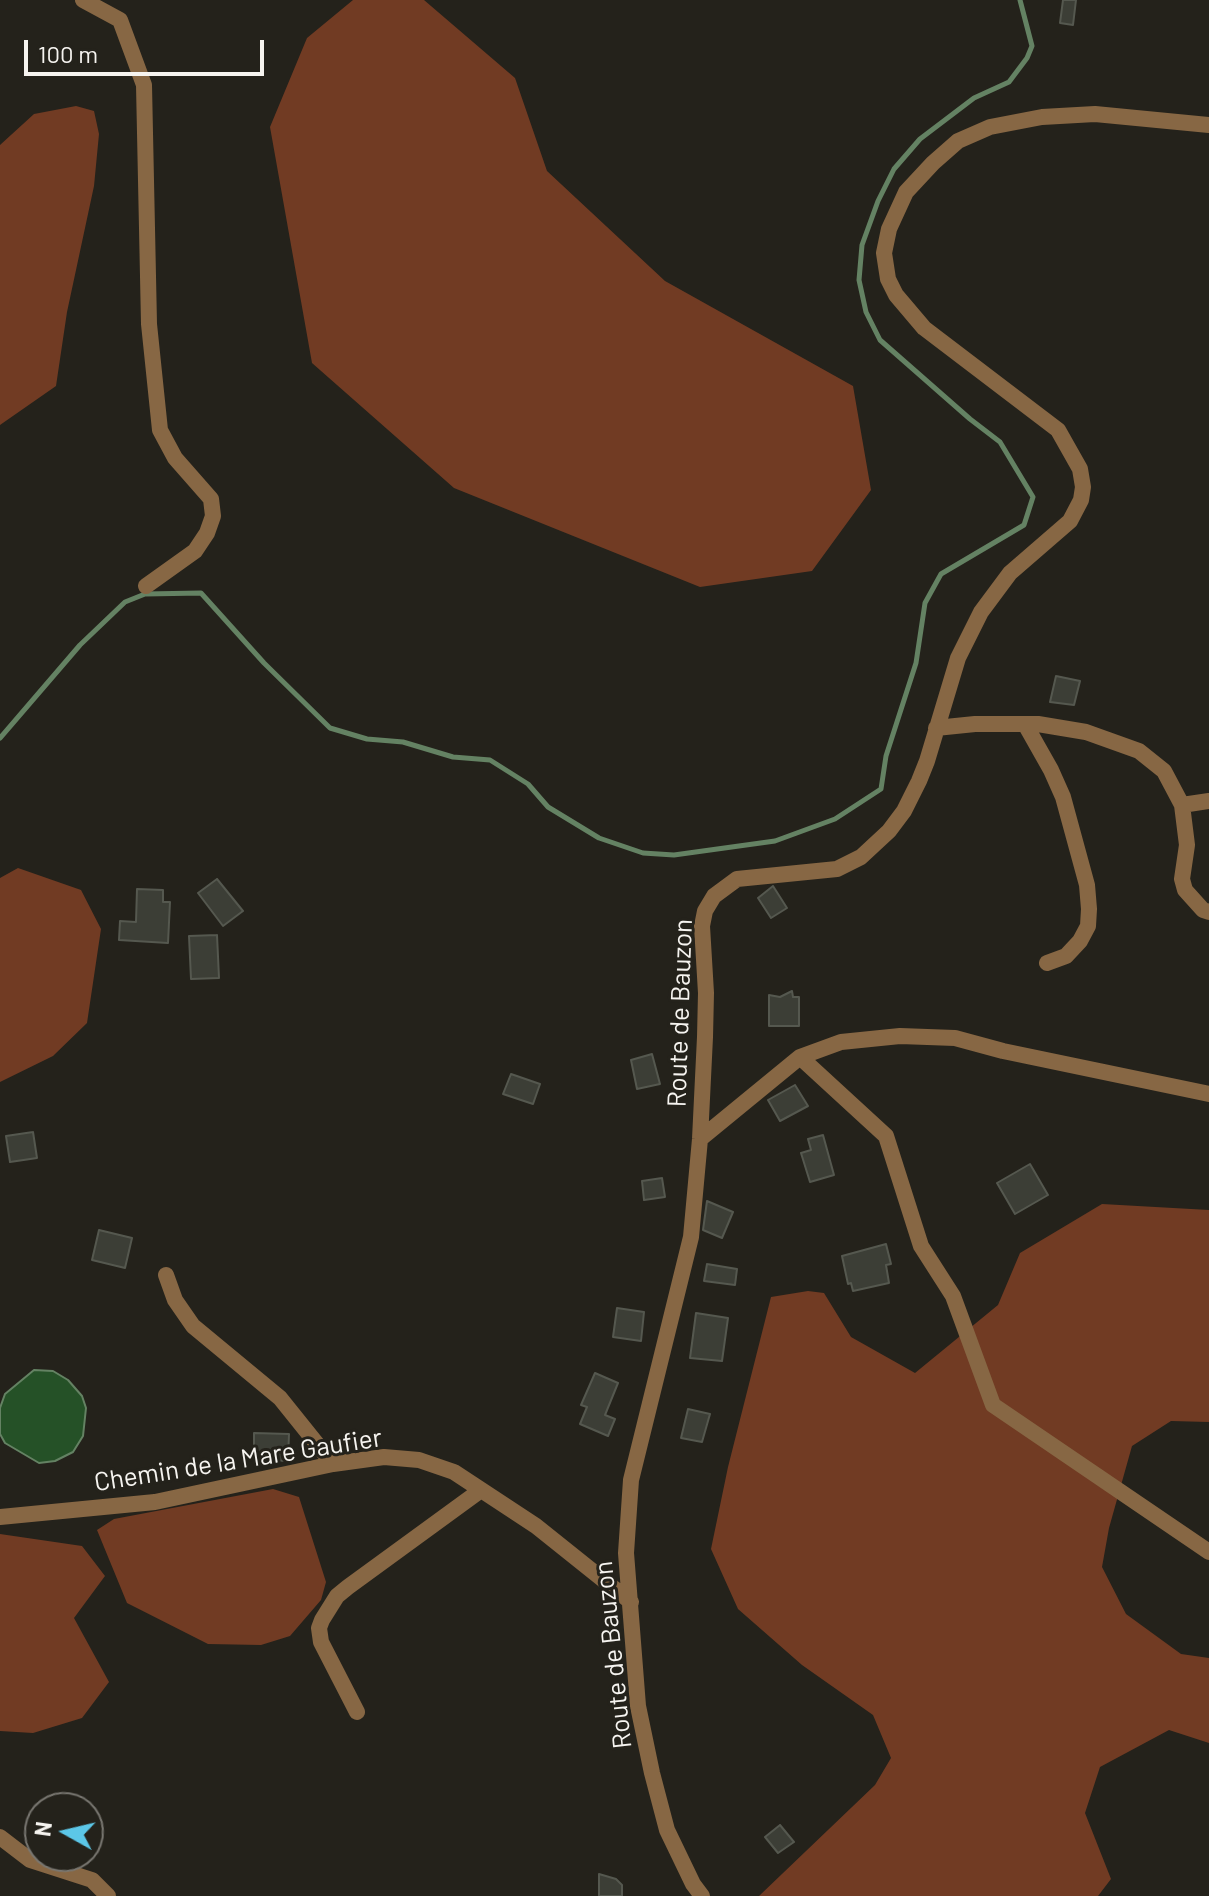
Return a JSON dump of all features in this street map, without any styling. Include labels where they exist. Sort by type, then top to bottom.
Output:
[{"type":"street","points":[[83,0],[120,20],[144,85],[149,324],[160,430],[175,458],[211,499],[213,516],[207,533],[195,551],[146,586]]},
{"type":"street","name":"Route de Bauzon","points":[[702,1896],[672,1842],[652,1773],[638,1706],[626,1553],[631,1480],[691,1237],[700,1139],[706,993],[702,926],[709,904],[725,886],[737,879],[837,869],[875,846],[904,811],[927,761],[958,658],[981,612],[1010,573],[1070,521],[1081,500],[1083,487],[1080,469],[1058,430],[924,328],[896,295],[888,279],[884,253],[895,211],[906,192],[946,150],[958,141],[990,127],[1042,117],[1095,114],[1209,125]]},
{"type":"street","points":[[936,728],[1025,724],[1086,732],[1139,751],[1164,771],[1182,805],[1187,845],[1182,879],[1185,890],[1203,910],[1209,912]]},
{"type":"street","points":[[1025,724],[1051,770],[1067,810],[1087,885],[1088,926],[1080,941],[1066,956],[1047,963]]},
{"type":"street","points":[[1182,805],[1209,801]]},
{"type":"street","points":[[700,1139],[800,1057],[841,1042],[900,1036],[955,1038],[1209,1094]]},
{"type":"street","points":[[800,1057],[886,1136],[921,1246],[953,1296],[993,1405],[1209,1552]]},
{"type":"street","points":[[166,1275],[175,1300],[193,1326],[280,1398],[333,1464]]},
{"type":"street","name":"Chemin de la Mare Gaufier","points":[[0,1517],[155,1502],[333,1464],[384,1457],[419,1460],[454,1472],[536,1526],[631,1602]]},
{"type":"street","points":[[357,1712],[321,1642],[319,1628],[322,1620],[337,1596],[348,1587],[481,1490]]},
{"type":"street","points":[[0,1837],[30,1860],[92,1880],[108,1896]]},
{"type":"shaded area","points":[[353,0],[424,0],[515,78],[547,171],[665,281],[853,386],[871,490],[812,571],[700,587],[454,488],[312,363],[270,127],[307,38]]},
{"type":"shaded area","points":[[76,106],[94,111],[99,134],[94,186],[67,312],[56,386],[0,425],[0,145],[34,114]]},
{"type":"shaded area","points":[[18,868],[81,890],[101,929],[87,1023],[53,1056],[0,1082],[0,878]]},
{"type":"shaded area","points":[[1102,1204],[1209,1210],[1209,1422],[1171,1421],[1132,1446],[1109,1528],[1102,1567],[1126,1614],[1181,1654],[1209,1658],[1209,1743],[1169,1730],[1100,1767],[1085,1813],[1111,1879],[1098,1896],[759,1896],[875,1785],[891,1758],[873,1715],[802,1665],[738,1609],[711,1549],[728,1467],[771,1297],[808,1291],[824,1293],[851,1337],[915,1373],[998,1305],[1020,1253]]},
{"type":"shaded area","points":[[34,1370],[53,1371],[68,1380],[82,1396],[86,1408],[83,1436],[73,1452],[55,1461],[39,1463],[5,1443],[0,1434],[0,1408],[5,1394]]},
{"type":"shaded area","points":[[273,1489],[299,1497],[326,1582],[321,1600],[290,1636],[261,1645],[208,1644],[127,1603],[97,1530],[114,1519]]},
{"type":"shaded area","points":[[0,1534],[82,1546],[105,1576],[74,1618],[109,1682],[82,1718],[33,1733],[0,1731]]},
{"type":"building","points":[[1063,0],[1076,0],[1073,25],[1060,23]]},
{"type":"building","points":[[1056,676],[1080,681],[1074,705],[1050,702]]},
{"type":"building","points":[[217,879],[243,911],[223,926],[198,893]]},
{"type":"building","points":[[773,886],[787,908],[771,918],[758,898]]},
{"type":"building","points":[[137,889],[163,890],[163,902],[170,902],[168,943],[119,940],[120,921],[136,922]]},
{"type":"building","points":[[217,935],[219,978],[191,979],[189,936]]},
{"type":"building","points":[[792,991],[793,997],[799,997],[799,1026],[769,1026],[769,995],[780,997]]},
{"type":"building","points":[[652,1054],[660,1084],[637,1089],[631,1060]]},
{"type":"building","points":[[511,1074],[540,1084],[533,1104],[503,1094]]},
{"type":"building","points":[[795,1085],[808,1106],[780,1121],[768,1100]]},
{"type":"building","points":[[33,1132],[37,1158],[10,1162],[6,1136]]},
{"type":"building","points":[[823,1135],[834,1175],[810,1182],[801,1153],[811,1150],[808,1139]]},
{"type":"building","points":[[1030,1164],[1048,1195],[1015,1214],[997,1183]]},
{"type":"building","points":[[662,1178],[665,1197],[644,1200],[642,1181]]},
{"type":"building","points":[[707,1201],[733,1212],[722,1238],[703,1230]]},
{"type":"building","points":[[99,1230],[132,1238],[125,1268],[92,1260]]},
{"type":"building","points":[[886,1244],[891,1264],[886,1265],[889,1283],[853,1291],[851,1283],[848,1284],[842,1256]]},
{"type":"building","points":[[707,1264],[737,1269],[735,1285],[704,1281]]},
{"type":"building","points":[[617,1308],[644,1312],[641,1341],[613,1337]]},
{"type":"building","points":[[696,1313],[728,1318],[722,1361],[690,1358]]},
{"type":"building","points":[[595,1373],[618,1383],[605,1415],[615,1419],[608,1436],[580,1424],[587,1407],[581,1405]]},
{"type":"building","points":[[688,1409],[710,1414],[702,1442],[681,1438]]},
{"type":"building","points":[[254,1433],[289,1434],[288,1461],[254,1455]]},
{"type":"building","points":[[780,1825],[794,1842],[778,1853],[765,1837]]},
{"type":"building","points":[[599,1874],[616,1879],[622,1885],[622,1896],[599,1896]]},
{"type":"waterway","points":[[0,738],[80,645],[125,602],[145,594],[201,593],[264,663],[330,728],[367,739],[403,742],[453,757],[490,760],[528,784],[548,807],[599,838],[643,853],[674,855],[775,841],[835,819],[881,789],[886,756],[916,663],[925,603],[941,574],[1024,525],[1033,497],[1000,442],[880,340],[866,312],[859,280],[862,245],[894,169],[920,139],[974,98],[1009,82],[1027,58],[1032,46],[1020,0]]}]
